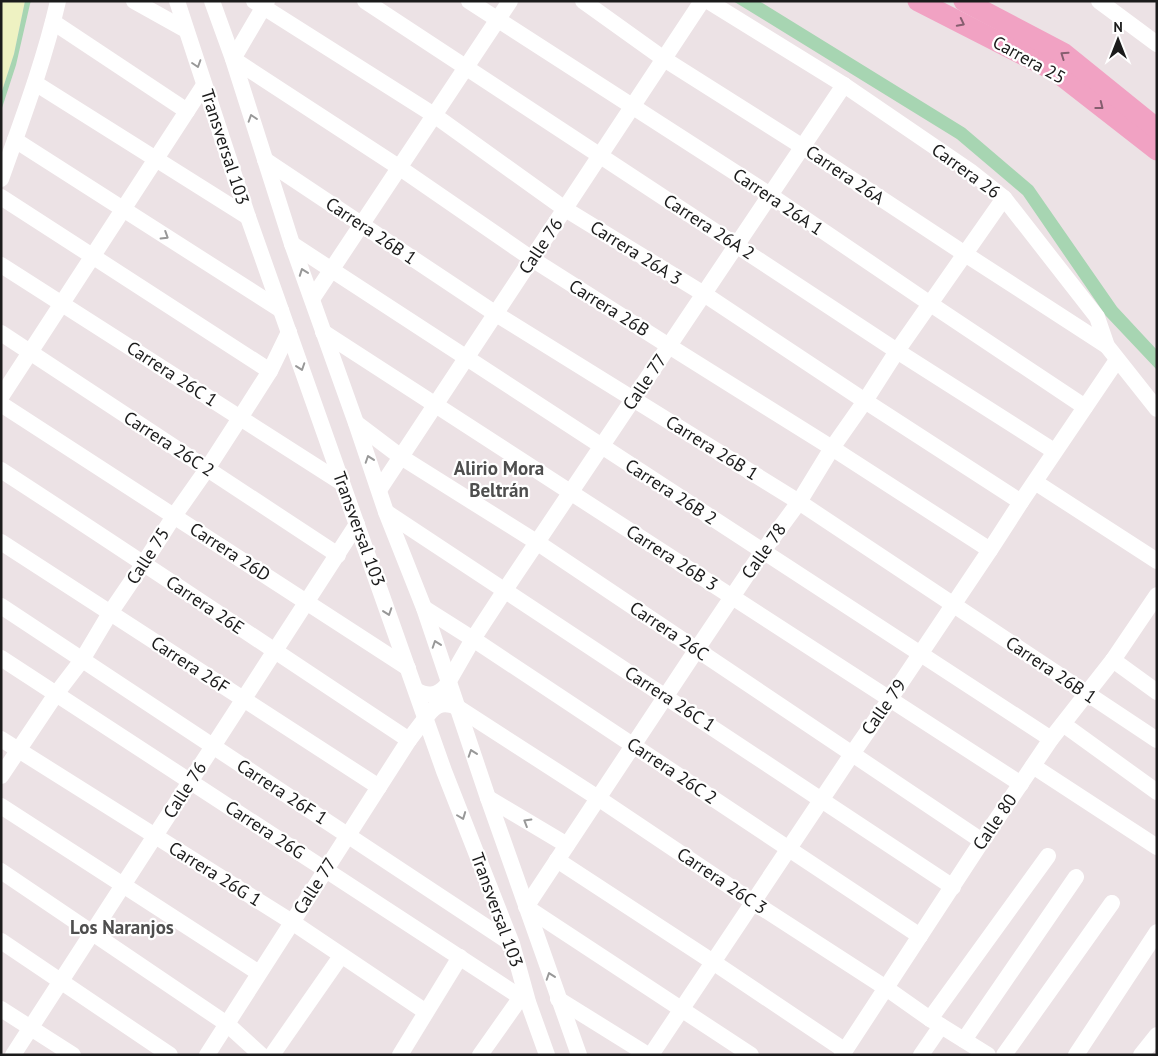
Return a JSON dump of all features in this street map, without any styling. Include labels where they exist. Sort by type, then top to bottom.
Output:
[{"type":"main road","name":"Carrera 25","points":[[918,1],[1057,72],[1157,150]]},
{"type":"main road","name":"Carrera 25","points":[[964,1],[1063,53],[1157,130]]},
{"type":"street","points":[[1,179],[35,82],[58,1]]},
{"type":"street","points":[[134,1],[186,30]]},
{"type":"street","name":"Transversal 103","points":[[177,1],[248,217],[408,668],[474,849],[512,944],[524,999],[545,1053]]},
{"type":"street","name":"Transversal 103","points":[[212,1],[233,59],[292,244],[386,512],[424,608],[488,798],[579,1055]]},
{"type":"street","name":"Carrera 26A 2","points":[[365,1],[897,351],[1054,451]]},
{"type":"street","name":"Carrera 26A 1","points":[[469,1],[770,195],[929,304],[1085,407]]},
{"type":"street","points":[[312,299],[510,1]]},
{"type":"street","name":"Carrera 26A","points":[[583,1],[664,59],[802,146],[1107,346]]},
{"type":"street","name":"Calle 76","points":[[379,490],[702,1]]},
{"type":"street","name":"Carrera 26","points":[[708,1],[844,84],[970,171],[1004,198],[1097,317],[1107,346],[1157,409]]},
{"type":"street","points":[[1099,1],[1157,44]]},
{"type":"street","points":[[233,59],[262,3]]},
{"type":"street","name":"Carrera 26A 3","points":[[262,3],[434,115],[565,209],[704,294],[1021,502]]},
{"type":"street","points":[[53,22],[187,111]]},
{"type":"street","name":"Carrera 26B","points":[[233,59],[400,168],[532,259],[990,550]]},
{"type":"street","points":[[35,82],[248,217]]},
{"type":"street","name":"Calle 77","points":[[448,681],[505,590],[844,84]]},
{"type":"street","points":[[1,397],[204,85]]},
{"type":"street","points":[[15,140],[281,310]]},
{"type":"street","name":"Carrera 26B 1","points":[[265,160],[496,314],[799,502],[1157,740]]},
{"type":"street","points":[[1,198],[270,371]]},
{"type":"street","name":"Calle 78","points":[[526,907],[634,746],[696,649],[799,502],[832,448],[929,304],[1004,198]]},
{"type":"street","name":"Carrera 26B 2","points":[[292,244],[1050,739]]},
{"type":"street","name":"Carrera 26C 1","points":[[1,265],[342,482]]},
{"type":"street","name":"Calle 75","points":[[1,776],[56,694],[82,660],[110,613],[207,469],[270,371],[289,332]]},
{"type":"street","name":"Carrera 26B 3","points":[[323,332],[1021,784]]},
{"type":"street","name":"Carrera 26C 2","points":[[1,334],[338,555]]},
{"type":"street","name":"Calle 79","points":[[649,1055],[682,1009],[990,550],[1054,451],[1117,360]]},
{"type":"street","name":"Carrera 26D","points":[[1,404],[408,668]]},
{"type":"street","name":"Carrera 26C","points":[[356,423],[401,457],[538,543],[982,841]]},
{"type":"street","name":"Carrera 26E","points":[[1,470],[409,740]]},
{"type":"street","points":[[1035,482],[1157,561]]},
{"type":"street","name":"Carrera 26C 1","points":[[386,512],[953,887]]},
{"type":"street","name":"Calle 76","points":[[13,1055],[357,524]]},
{"type":"street","name":"Carrera 26F","points":[[1,542],[379,787]]},
{"type":"street","name":"Calle 80","points":[[843,1053],[1050,739],[1113,660],[1157,596]]},
{"type":"street","name":"Carrera 26F 1","points":[[1,606],[512,944]]},
{"type":"street","name":"Carrera 26C 2","points":[[424,608],[920,936]]},
{"type":"street","name":"Carrera 26G","points":[[1,658],[524,999]]},
{"type":"street","points":[[1113,660],[1157,692]]},
{"type":"street","points":[[416,690],[432,695],[442,690],[448,681]]},
{"type":"street","points":[[426,717],[430,711],[442,704],[450,704],[457,707]]},
{"type":"street","name":"Carrera 26C 3","points":[[457,707],[988,1055]]},
{"type":"street","name":"Calle 77","points":[[207,1055],[409,740],[426,717]]},
{"type":"street","points":[[1062,724],[1157,792]]},
{"type":"street","name":"Carrera 26G 1","points":[[1,738],[292,922],[426,1012]]},
{"type":"street","points":[[1033,766],[1157,848]]},
{"type":"street","points":[[488,798],[567,845]]},
{"type":"street","points":[[1,806],[260,973]]},
{"type":"street","points":[[921,1055],[935,1022],[1048,856]]},
{"type":"street","points":[[557,860],[713,962],[843,1053]]},
{"type":"street","points":[[1,871],[227,1024],[262,1055]]},
{"type":"street","points":[[964,1040],[1076,877]]},
{"type":"street","points":[[1004,1055],[1112,903]]},
{"type":"street","points":[[526,907],[751,1055]]},
{"type":"street","points":[[1076,1055],[1157,932]]},
{"type":"street","points":[[1,941],[170,1055]]},
{"type":"street","points":[[272,1055],[341,956]]},
{"type":"street","points":[[400,1055],[460,957]]},
{"type":"street","points":[[480,1055],[524,999]]},
{"type":"street","points":[[558,999],[649,1055]]},
{"type":"street","points":[[1,1009],[73,1055]]},
{"type":"street","points":[[1141,1055],[1157,1035]]},
{"type":"shaded area","points":[[1,1],[25,1],[14,54],[1,94]]},
{"type":"shaded area","points":[[25,1],[31,1],[16,65],[1,111],[1,94],[14,54]]},
{"type":"shaded area","points":[[733,1],[759,1],[965,128],[1033,186],[1117,307],[1157,350],[1157,370],[1106,316],[1023,195],[957,139]]},
{"type":"district","name":"Alirio Mora Beltrán","points":[[499,479]]},
{"type":"district","name":"Los Naranjos","points":[[122,927]]}]
